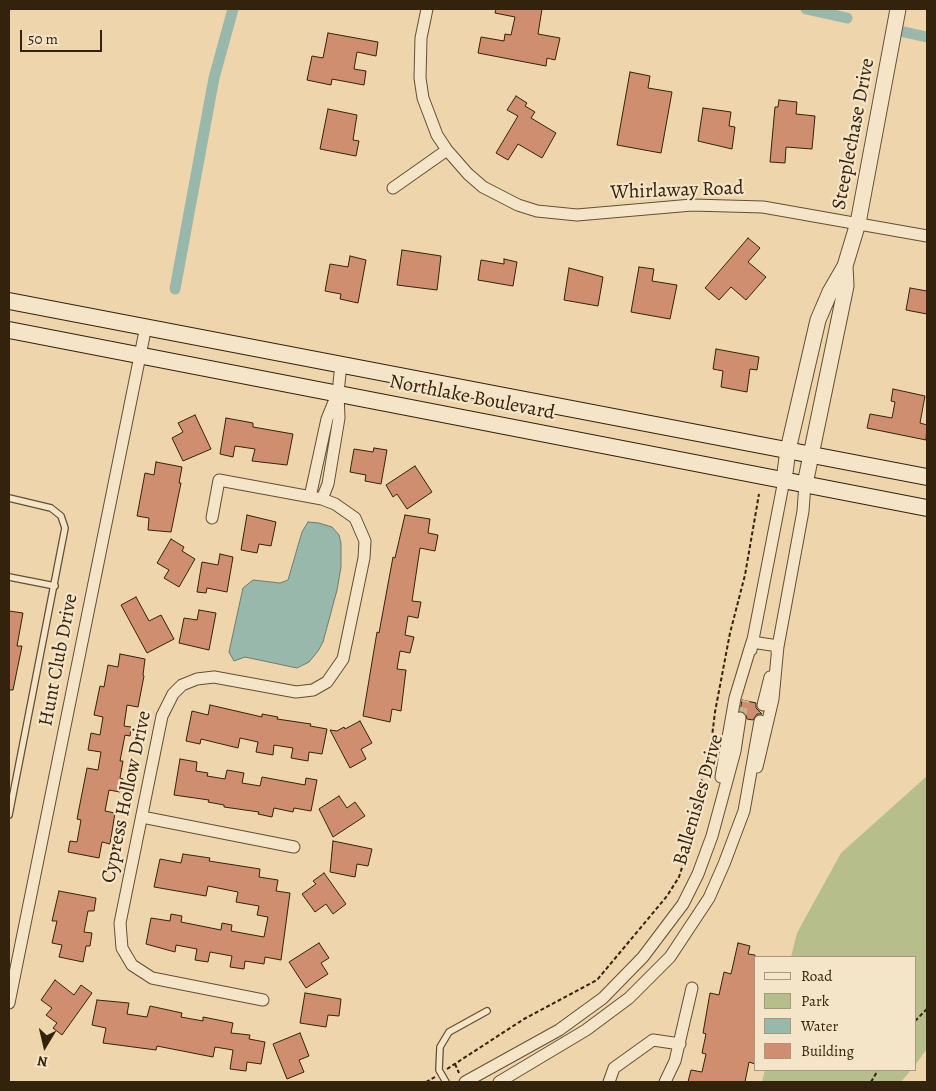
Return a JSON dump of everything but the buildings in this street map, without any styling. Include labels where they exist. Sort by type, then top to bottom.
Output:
[{"type":"main road","name":"Northlake Boulevard","points":[[9,301],[927,477]]},
{"type":"main road","name":"Northlake Boulevard","points":[[9,330],[927,508]]},
{"type":"street","name":"Whirlaway Road","points":[[427,9],[421,38],[420,78],[429,116],[447,150],[468,174],[483,187],[518,205],[537,211],[577,215],[692,205],[728,204],[798,211],[927,236]]},
{"type":"street","name":"Steeplechase Drive","points":[[784,480],[788,450],[818,320],[830,292],[845,266],[858,223],[898,9]]},
{"type":"street","points":[[393,188],[447,150]]},
{"type":"street","name":"Steeplechase Drive","points":[[806,484],[810,455],[846,286],[845,266]]},
{"type":"street","name":"Hunt Club Drive","points":[[9,1003],[146,326]]},
{"type":"street","points":[[316,498],[328,484],[339,418],[338,393],[341,364]]},
{"type":"street","name":"Cypress Hollow Drive","points":[[212,518],[219,480],[316,498],[349,512],[359,525],[364,541],[364,558],[340,667],[327,682],[305,692],[288,692],[214,677],[197,678],[182,685],[173,694],[164,708],[120,923],[120,940],[127,958],[138,970],[152,978],[262,1000]]},
{"type":"street","points":[[744,700],[752,642],[784,480]]},
{"type":"street","points":[[763,705],[778,646],[806,484]]},
{"type":"street","points":[[752,642],[778,646]]},
{"type":"street","points":[[718,812],[721,776],[731,718],[752,642]]},
{"type":"street","points":[[744,811],[763,749],[773,699],[778,646]]},
{"type":"street","name":"Ballenisles Drive","points":[[462,1077],[559,1030],[602,998],[643,956],[683,904],[698,874],[735,750],[740,718]]},
{"type":"street","name":"Ballenisles Drive","points":[[500,1082],[586,1030],[630,998],[670,956],[709,898],[744,811],[760,721]]},
{"type":"street","points":[[735,750],[754,754]]},
{"type":"street","points":[[142,817],[294,847]]},
{"type":"street","points":[[664,1082],[675,1061],[692,988]]},
{"type":"street","points":[[609,1082],[614,1068],[653,1040],[680,1044]]},
{"type":"lane","points":[[9,498],[51,508],[61,516],[65,533],[9,816]]},
{"type":"lane","points":[[9,577],[55,586]]},
{"type":"lane","points":[[446,1082],[441,1072],[440,1047],[449,1032],[487,1011]]},
{"type":"path","points":[[426,1082],[524,1019],[596,980],[667,896],[679,877],[692,836],[699,789],[710,753],[716,704],[730,633],[745,575],[758,494]]},
{"type":"path","points":[[916,1021],[927,1009]]},
{"type":"path","points":[[455,1064],[462,1077]]},
{"type":"path","points":[[871,1082],[877,1071]]},
{"type":"green space","points":[[927,776],[927,1049],[916,1064],[916,956],[791,956],[797,933],[841,853]]},
{"type":"green space","points":[[765,1071],[910,1071],[901,1082],[762,1082]]},
{"type":"water","points":[[308,522],[332,527],[339,535],[341,543],[341,567],[337,590],[323,642],[309,662],[297,668],[245,657],[234,661],[229,652],[243,588],[253,580],[280,583],[288,580],[302,532]]},
{"type":"waterway","points":[[175,289],[214,78],[233,9]]},
{"type":"waterway","points":[[806,9],[847,18]]},
{"type":"waterway","points":[[904,32],[927,37]]},
{"type":"tunnel","points":[[740,718],[744,700]]}]
